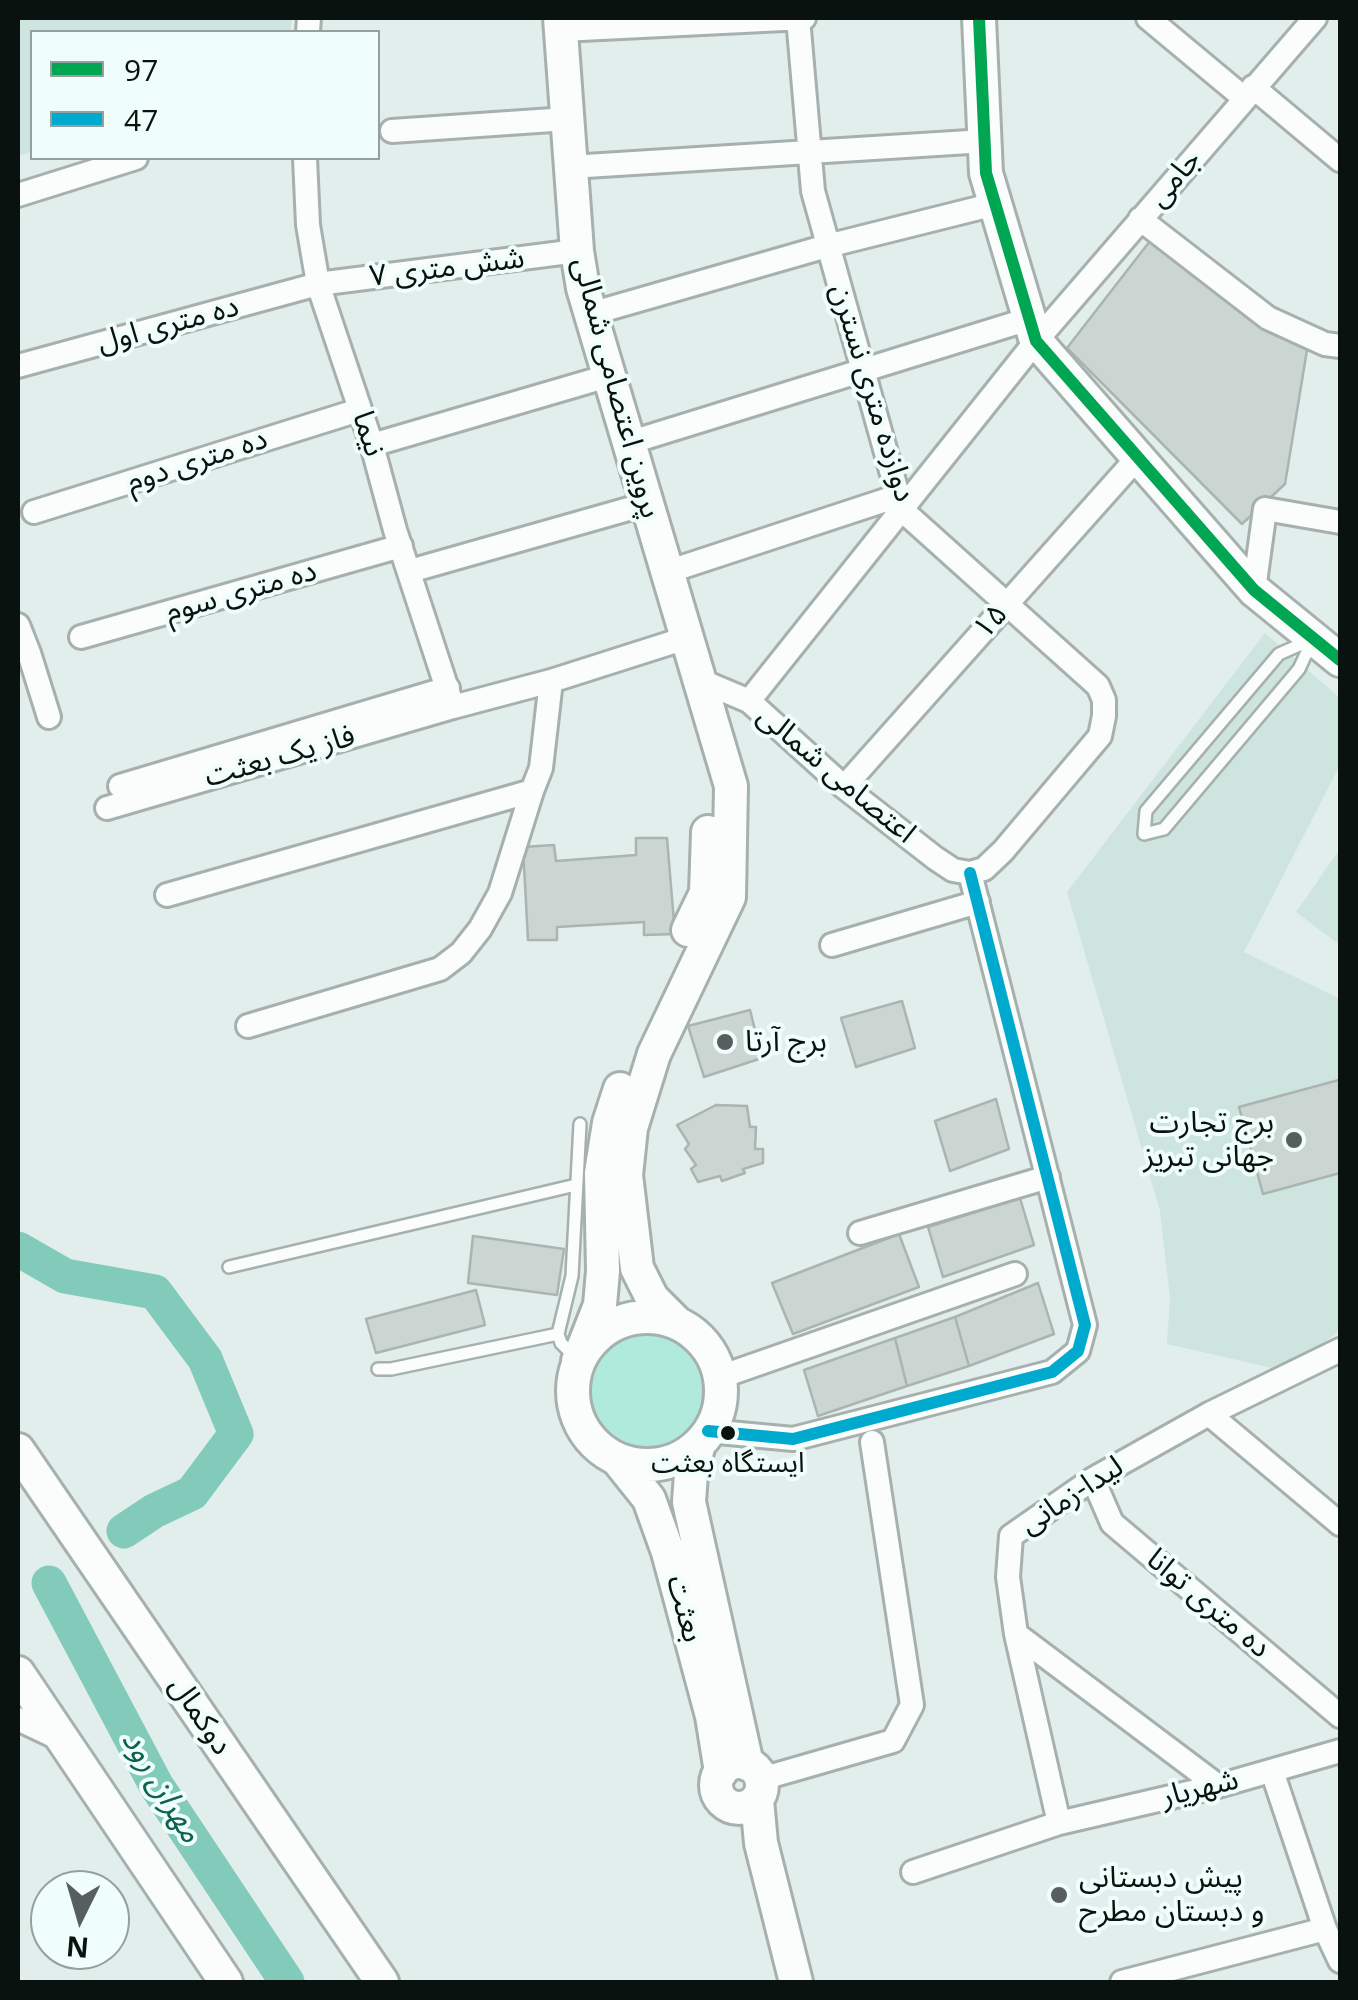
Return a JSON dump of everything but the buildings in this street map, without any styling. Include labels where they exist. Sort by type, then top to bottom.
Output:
[{"type":"main road","points":[[979,18],[986,172],[1033,330],[1254,590],[1327,636],[1340,660]]},
{"type":"main road","name":"پروین اعتصامی شمالی","points":[[560,24],[577,251],[590,314],[731,786],[729,897],[654,1054],[631,1128],[626,1175],[637,1268],[652,1298],[676,1322]]},
{"type":"main road","name":"پروین اعتصامی شمالی","points":[[578,1360],[600,1305],[601,1172],[609,1123],[634,1046],[706,893],[710,783],[720,750]]},
{"type":"main road","points":[[654,1316],[676,1322],[697,1335],[712,1354],[720,1377],[721,1401],[714,1424],[682,1457],[660,1464],[638,1465],[617,1460],[597,1447],[582,1429],[572,1383],[578,1360],[608,1326],[630,1318],[654,1316]]},
{"type":"main road","name":"بعثت","points":[[704,1438],[691,1474],[689,1502],[743,1784],[796,1982]]},
{"type":"main road","name":"دوکمال","points":[[18,1450],[382,1982]]},
{"type":"main road","name":"بعثت","points":[[617,1460],[649,1500],[668,1552],[712,1716],[743,1784]]},
{"type":"main road","points":[[18,1673],[226,1982]]},
{"type":"street","points":[[560,24],[800,18]]},
{"type":"street","name":"دوازده متری نسترن","points":[[800,18],[813,191],[900,503],[1098,686],[1104,700],[1100,736],[1004,851],[984,869],[970,872]]},
{"type":"street","points":[[1148,18],[1340,160]]},
{"type":"street","name":"جامی","points":[[749,702],[1033,330],[1140,219],[1315,18]]},
{"type":"street","points":[[392,131],[567,119]]},
{"type":"street","points":[[570,167],[985,141]]},
{"type":"street","points":[[18,195],[130,160]]},
{"type":"street","name":"نیما","points":[[305,160],[308,224],[318,284],[451,698]]},
{"type":"street","points":[[590,314],[827,246],[995,204]]},
{"type":"street","points":[[1140,219],[1268,318],[1325,344],[1340,346]]},
{"type":"street","name":"۷ شش متری","points":[[318,284],[577,251]]},
{"type":"street","name":"ده متری اول","points":[[18,366],[318,284]]},
{"type":"street","points":[[628,442],[863,370],[1033,330]]},
{"type":"street","points":[[372,445],[608,376]]},
{"type":"street","name":"ده متری دوم","points":[[34,512],[360,410]]},
{"type":"street","name":"۱۵","points":[[844,788],[1138,457]]},
{"type":"street","points":[[666,572],[900,503]]},
{"type":"street","points":[[410,571],[646,504]]},
{"type":"street","points":[[1254,590],[1265,509],[1340,522]]},
{"type":"street","name":"ده متری سوم","points":[[81,637],[401,546]]},
{"type":"street","points":[[18,625],[49,717]]},
{"type":"street","points":[[120,786],[451,698],[551,680],[686,638]]},
{"type":"street","points":[[248,1026],[440,970],[461,953],[500,893],[542,768],[551,680]]},
{"type":"street","name":"اعتصامی شمالی","points":[[699,680],[749,702],[844,788],[935,858],[953,870],[970,872]]},
{"type":"street","name":"فاز یک بعثت","points":[[107,808],[451,698]]},
{"type":"street","points":[[167,895],[532,791]]},
{"type":"street","points":[[704,1438],[793,1439],[1052,1372],[1078,1352],[1086,1325],[970,872]]},
{"type":"street","points":[[832,945],[978,902]]},
{"type":"street","points":[[860,1233],[1048,1176]]},
{"type":"street","points":[[720,1377],[1016,1274]]},
{"type":"street","name":"لیدا-زمانی","points":[[1059,1823],[1016,1634],[1008,1577],[1011,1536],[1092,1480],[1209,1414],[1340,1350]]},
{"type":"street","points":[[1209,1414],[1340,1524]]},
{"type":"street","points":[[743,1784],[893,1741],[912,1705],[872,1442]]},
{"type":"street","name":"ده متری توانا","points":[[1092,1480],[1112,1523],[1340,1716]]},
{"type":"street","points":[[1016,1634],[1218,1786]]},
{"type":"street","points":[[18,1719],[62,1740]]},
{"type":"street","name":"شهریار","points":[[912,1872],[1059,1823],[1218,1786],[1340,1751]]},
{"type":"street","points":[[1272,1771],[1325,1929],[1340,1961]]},
{"type":"street","points":[[1122,1982],[1325,1929]]},
{"type":"lane","points":[[1327,636],[1164,829],[1144,834],[1146,811],[1278,654],[1327,636]]},
{"type":"lane","points":[[578,1360],[561,1344],[558,1334],[572,1276],[580,1124]]},
{"type":"lane","points":[[228,1267],[576,1185]]},
{"type":"lane","points":[[378,1369],[558,1334]]},
{"type":"shaded area","points":[[18,18],[292,18],[290,30],[30,30],[30,153],[18,156]]},
{"type":"shaded area","points":[[1265,633],[1340,698],[1340,765],[1244,952],[1340,999],[1340,1330],[1281,1370],[1167,1344],[1170,1298],[1160,1211],[1067,892]]},
{"type":"shaded area","points":[[1340,849],[1340,945],[1296,912]]},
{"type":"green space","points":[[648,1332],[671,1337],[690,1350],[703,1369],[708,1392],[703,1415],[690,1434],[671,1447],[648,1452],[625,1447],[606,1434],[593,1415],[588,1392],[593,1369],[606,1350],[625,1337]]},
{"type":"waterway","name":"مهران رود","points":[[18,1249],[65,1276],[155,1292],[205,1359],[236,1434],[192,1493],[124,1531]]},
{"type":"waterway","name":"مهران رود","points":[[49,1583],[156,1785],[287,1982]]},
{"type":"transit line","name":"97","points":[[979,18],[986,173],[1036,341],[1254,590],[1340,660]]},
{"type":"transit line","name":"47","points":[[708,1431],[793,1439],[1052,1372],[1078,1351],[1085,1325],[970,873]]},
{"type":"place","name":"برج آرتا","points":[[725,1042]]},
{"type":"place","name":"برج تجارت جهانی تبریز","points":[[1294,1140]]},
{"type":"place","name":"ایستگاه بعثت","points":[[728,1433]]},
{"type":"place","name":"پیش دبستانی و دبستان مطرح","points":[[1059,1895]]}]
